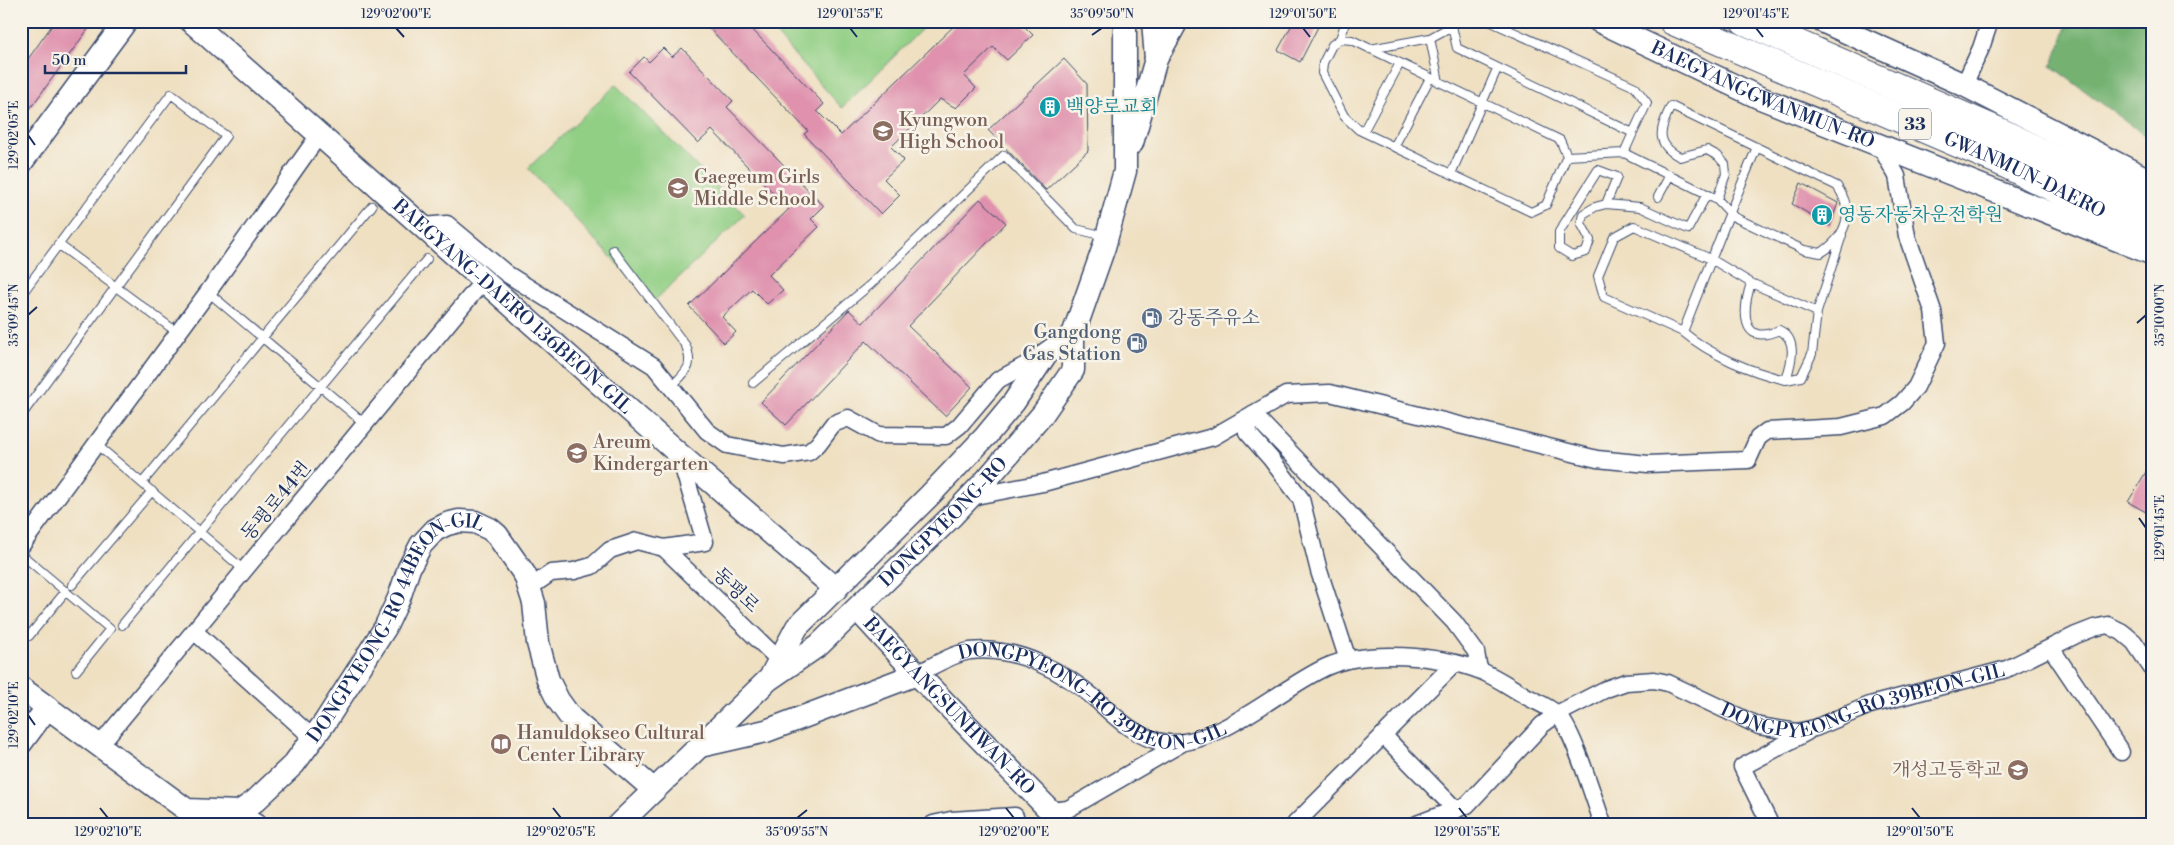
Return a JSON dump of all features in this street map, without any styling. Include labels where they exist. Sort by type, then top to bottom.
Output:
[{"type":"highway","name":"GWANMUN-DAERO","points":[[1673,21],[2002,162],[2153,237]]},
{"type":"highway","name":"GWANMUN-DAERO","points":[[1745,21],[2002,133],[2153,207]]},
{"type":"main road","points":[[21,163],[126,21]]},
{"type":"main road","name":"BAEGYANG-DAERO 136BEON-GIL","points":[[191,21],[679,454],[836,589]]},
{"type":"main road","name":"DONGPYEONG-RO","points":[[774,670],[819,645],[970,497],[1042,415],[1073,370],[1073,335],[1107,237],[1125,171],[1125,21]]},
{"type":"main road","points":[[1153,21],[1156,59]]},
{"type":"main road","points":[[1125,171],[1156,59],[1177,21]]},
{"type":"main road","name":"BAEGYANGGWANMUN-RO","points":[[1598,21],[1758,97],[2153,254]]},
{"type":"main road","points":[[1822,21],[1964,85],[2153,182]]},
{"type":"main road","name":"DONGPYEONG-RO","points":[[619,824],[700,746],[774,670],[797,627],[985,437],[1014,402],[1046,354],[1073,335]]},
{"type":"main road","name":"DONGPYEONG-RO 44BEON-GIL","points":[[239,812],[255,801],[294,764],[313,738],[385,628],[400,598],[409,568],[421,545],[435,530],[459,521],[475,522],[490,529],[497,535],[522,569],[534,603],[538,643],[548,680],[558,700],[571,718],[654,790]]},
{"type":"main road","name":"BAEGYANGSUNHWAN-RO","points":[[857,609],[917,674],[1050,810]]},
{"type":"main road","name":"DONGPYEONG-RO 39BEON-GIL","points":[[700,746],[766,731],[917,674]]},
{"type":"main road","points":[[21,688],[187,810],[239,812]]},
{"type":"main road","points":[[21,743],[47,708]]},
{"type":"street","points":[[1964,85],[1981,48],[1990,21]]},
{"type":"street","points":[[21,546],[208,292],[319,135]]},
{"type":"street","points":[[970,497],[1043,483],[1213,437],[1286,395],[1330,392],[1597,459],[1648,464],[1748,460],[1758,438],[1767,431],[1841,427],[1885,416],[1916,388],[1937,343],[1933,311],[1907,236],[1897,176],[1879,144]]},
{"type":"street","points":[[422,226],[447,224],[507,274],[654,366],[707,431],[727,445],[784,456],[809,452],[818,444],[833,424],[848,418],[879,435],[946,436],[960,426],[998,380],[1046,354]]},
{"type":"street","name":"동평로44번","points":[[99,746],[483,281]]},
{"type":"street","points":[[1253,414],[1247,432],[1271,459],[1301,499],[1319,571],[1348,660]]},
{"type":"street","points":[[1253,414],[1454,622],[1476,652],[1479,670]]},
{"type":"street","points":[[530,588],[551,573],[574,571],[592,566],[610,550],[637,541],[664,548],[706,542],[679,454]]},
{"type":"street","name":"동평로","points":[[664,548],[774,670]]},
{"type":"street","name":"DONGPYEONG-RO 39BEON-GIL","points":[[1417,824],[1467,805],[1502,765],[1542,725],[1557,714],[1606,689],[1626,682],[1654,680],[1668,683],[1759,726],[1797,732],[1815,728],[1870,705],[2007,669],[2094,628],[2108,625],[2122,632],[2134,642],[2153,670]]},
{"type":"street","points":[[194,631],[313,738]]},
{"type":"street","points":[[2051,648],[2122,752]]},
{"type":"street","name":"DONGPYEONG-RO 39BEON-GIL","points":[[917,674],[969,651],[1003,652],[1025,657],[1069,680],[1093,697],[1126,727],[1165,742],[1182,743],[1196,740],[1217,731],[1318,671],[1348,660],[1394,656],[1431,658],[1479,670],[1557,714]]},
{"type":"street","points":[[1295,824],[1454,664]]},
{"type":"street","points":[[1557,714],[1569,732],[1603,824]]},
{"type":"street","points":[[1770,824],[1742,767],[1815,728]]},
{"type":"street","points":[[1383,735],[1456,810]]},
{"type":"street","points":[[933,824],[950,820],[1012,820],[1050,810],[1068,808],[1182,743]]},
{"type":"street","points":[[239,812],[259,824]]},
{"type":"lane","points":[[1340,39],[1352,40],[1560,140],[1567,156],[1546,205],[1532,212],[1363,132],[1344,116],[1322,73],[1323,63],[1332,45],[1340,39],[1346,21]]},
{"type":"lane","points":[[1489,21],[1635,87],[1646,103],[1624,153]]},
{"type":"lane","points":[[1370,49],[1430,38],[1453,24],[1456,48],[1633,133]]},
{"type":"lane","points":[[1430,38],[1439,82]]},
{"type":"lane","points":[[1363,132],[1400,63]]},
{"type":"lane","points":[[1451,174],[1497,68]]},
{"type":"lane","points":[[1394,147],[1430,78]]},
{"type":"lane","points":[[21,294],[171,94],[226,136],[21,416]]},
{"type":"lane","points":[[1717,199],[1726,174],[1725,164],[1718,156],[1707,150],[1680,157],[1668,151],[1661,138],[1663,123],[1671,106],[1837,186],[1845,197],[1847,212],[1844,231],[1817,312],[1812,354],[1801,377],[1786,380],[1768,376],[1701,347],[1682,332],[1604,297],[1598,276],[1605,256],[1614,237],[1634,226],[1711,259],[1751,282],[1817,312]]},
{"type":"lane","points":[[1682,332],[1729,212],[1757,147]]},
{"type":"lane","points":[[1567,156],[1624,153],[1717,199],[1734,217],[1804,250],[1821,253],[1831,247],[1844,231]]},
{"type":"lane","points":[[753,383],[870,284],[1004,155],[1076,229],[1107,237]]},
{"type":"lane","points":[[1606,204],[1617,177],[1598,170],[1559,232],[1559,248],[1572,256],[1586,252],[1590,240],[1581,223],[1583,214],[1606,204],[1640,207],[1688,229],[1707,194]]},
{"type":"lane","points":[[1658,197],[1670,176]]},
{"type":"lane","points":[[142,483],[372,206]]},
{"type":"lane","points":[[58,244],[178,333]]},
{"type":"lane","points":[[613,250],[686,346],[691,359],[690,367],[671,387]]},
{"type":"lane","points":[[122,625],[427,259]]},
{"type":"lane","points":[[1751,282],[1746,299],[1745,314],[1748,328],[1756,334],[1768,335],[1779,330],[1786,333],[1791,344],[1793,359],[1786,380]]},
{"type":"lane","points":[[208,292],[365,424]]},
{"type":"lane","points":[[96,444],[244,570]]},
{"type":"lane","points":[[72,585],[152,491]]},
{"type":"lane","points":[[21,554],[110,629],[76,671]]},
{"type":"lane","points":[[29,636],[66,591]]},
{"type":"green space","points":[[764,21],[930,21],[842,108]]},
{"type":"green space","points":[[2067,21],[2153,21],[2153,141],[2051,66],[2063,38]]},
{"type":"green space","points":[[616,85],[745,215],[653,302],[528,168]]},
{"type":"building","points":[[55,21],[94,21],[21,121],[21,69]]},
{"type":"building","points":[[702,21],[744,21],[824,104],[817,111],[841,135],[959,21],[1019,21],[1033,35],[1007,60],[993,47],[964,75],[976,88],[956,108],[940,99],[891,147],[904,160],[884,179],[900,195],[881,214],[804,134],[808,131]]},
{"type":"building","points":[[1294,21],[1321,21],[1300,62],[1278,50]]},
{"type":"building","points":[[663,48],[672,57],[682,48],[733,101],[727,107],[824,206],[811,219],[819,227],[769,275],[783,290],[767,304],[752,289],[722,317],[736,332],[724,343],[689,306],[789,209],[712,130],[698,143],[629,72],[644,57],[649,62]]},
{"type":"building","name":"백양로교회","points":[[1064,59],[1087,84],[1088,151],[1046,190],[988,130]]},
{"type":"building","name":"영동자동차운전학원","points":[[1801,183],[1838,203],[1830,226],[1792,204]]},
{"type":"building","points":[[980,199],[1006,223],[908,326],[972,387],[945,416],[866,341],[786,425],[761,402],[849,310],[863,323]]},
{"type":"building","points":[[2153,460],[2153,516],[2128,502]]},
{"type":"place","name":"백양로교회","points":[[1050,107]]},
{"type":"place","name":"Kyungwon High School","points":[[883,131]]},
{"type":"place","name":"Gaegeum Girls Middle School","points":[[678,188]]},
{"type":"place","name":"영동자동차운전학원","points":[[1822,215]]},
{"type":"place","name":"강동주유소","points":[[1152,318]]},
{"type":"place","name":"Gangdong Gas Station","points":[[1137,343]]},
{"type":"place","name":"Areum Kindergarten","points":[[577,453]]},
{"type":"place","name":"Hanuldokseo Cultural Center Library","points":[[501,744]]},
{"type":"place","name":"개성고등학교","points":[[2018,770]]}]
